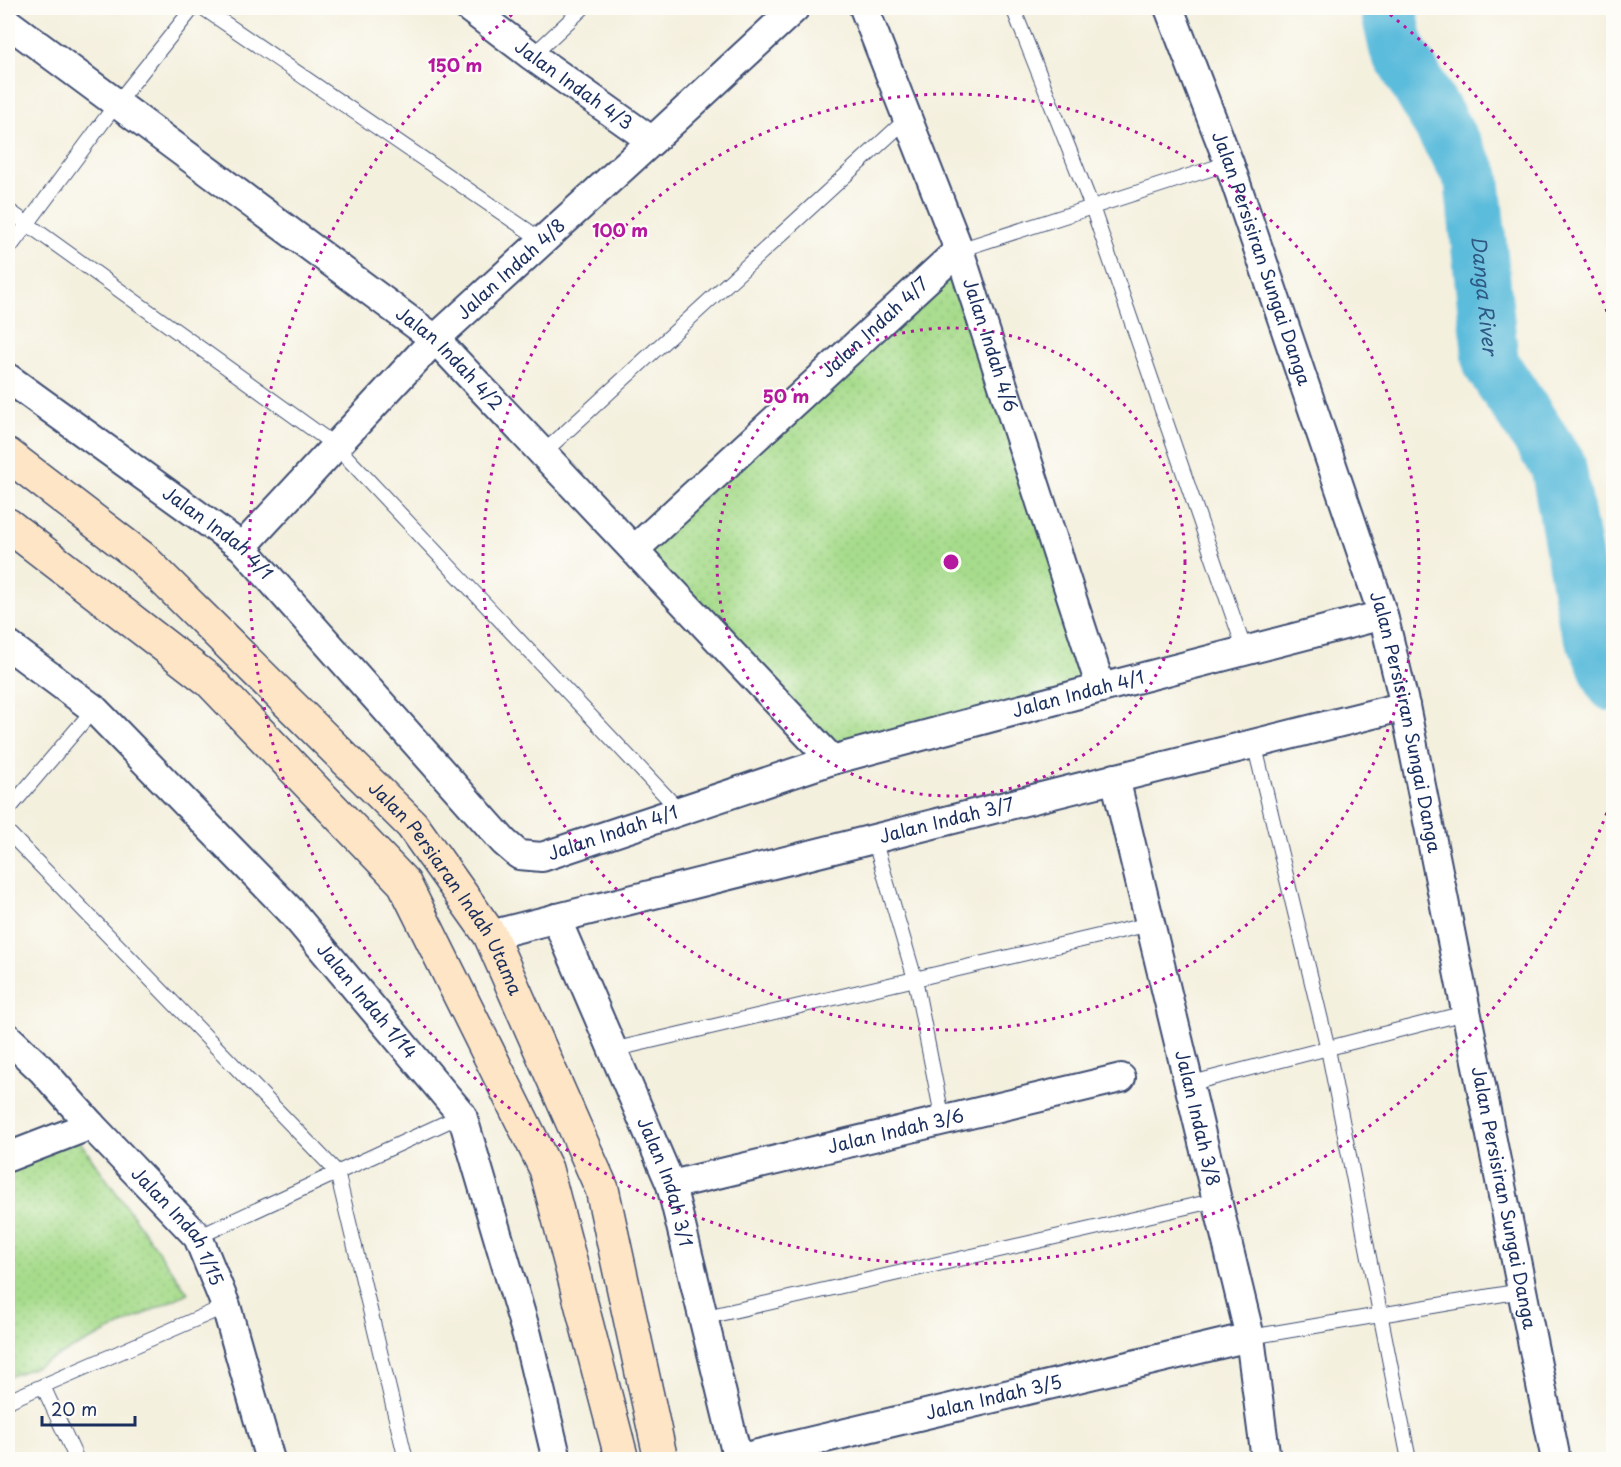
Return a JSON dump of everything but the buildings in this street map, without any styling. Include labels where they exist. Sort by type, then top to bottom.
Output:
[{"type":"main road","name":"Jalan Persiaran Indah Utama","points":[[8,455],[141,557],[412,825],[490,935],[602,1189],[661,1460]]},
{"type":"main road","name":"Jalan Persiaran Indah Utama","points":[[8,525],[210,681],[404,884],[546,1169],[622,1460]]},
{"type":"street","name":"Jalan Indah 4/3","points":[[469,8],[652,141]]},
{"type":"street","name":"Jalan Indah 4/8","points":[[242,547],[435,339],[795,8]]},
{"type":"street","name":"Jalan Indah 4/6","points":[[864,8],[959,250],[1101,688]]},
{"type":"street","name":"Jalan Persisiran Sungai Danga","points":[[1169,8],[1229,163],[1383,615],[1405,706],[1556,1460]]},
{"type":"street","name":"Jalan Indah 4/2","points":[[8,23],[435,339],[832,760]]},
{"type":"street","name":"Jalan Indah 4/7","points":[[634,550],[959,250]]},
{"type":"street","name":"Jalan Indah 4/1","points":[[8,378],[242,547],[504,842],[519,855],[542,857],[832,760],[1383,615]]},
{"type":"street","name":"Jalan Indah 1/14","points":[[8,645],[94,709],[291,911],[462,1115],[527,1335],[557,1460]]},
{"type":"street","name":"Jalan Indah 3/7","points":[[490,935],[1405,706]]},
{"type":"street","name":"Jalan Indah 3/8","points":[[1115,778],[1250,1337],[1266,1460]]},
{"type":"street","name":"Jalan Indah 3/1","points":[[556,918],[670,1185],[738,1459]]},
{"type":"street","name":"Jalan Indah 1/15","points":[[8,1038],[42,1070],[198,1237],[226,1306],[270,1460]]},
{"type":"street","name":"Jalan Indah 3/6","points":[[670,1185],[1121,1078]]},
{"type":"street","points":[[8,1157],[91,1125]]},
{"type":"street","name":"Jalan Indah 3/5","points":[[738,1459],[1250,1337]]},
{"type":"lane","points":[[8,250],[117,103],[193,8]]},
{"type":"lane","points":[[203,8],[543,241]]},
{"type":"lane","points":[[532,56],[583,8]]},
{"type":"lane","points":[[1013,8],[1092,207],[1245,651]]},
{"type":"lane","points":[[543,453],[908,118]]},
{"type":"lane","points":[[959,250],[1229,163]]},
{"type":"lane","points":[[8,210],[336,446],[679,810]]},
{"type":"lane","points":[[8,810],[94,709]]},
{"type":"lane","points":[[1254,743],[1328,1048],[1409,1460]]},
{"type":"lane","points":[[8,832],[337,1172],[406,1460]]},
{"type":"lane","points":[[874,839],[915,979],[943,1121]]},
{"type":"lane","points":[[612,1050],[1150,924]]},
{"type":"lane","points":[[1188,1084],[1466,1013]]},
{"type":"lane","points":[[198,1237],[462,1115]]},
{"type":"lane","points":[[702,1318],[1217,1200]]},
{"type":"lane","points":[[1250,1337],[1521,1291]]},
{"type":"lane","points":[[8,1401],[226,1306]]},
{"type":"lane","points":[[43,1386],[77,1460]]},
{"type":"green space","points":[[956,265],[1099,681],[832,760],[646,548]]},
{"type":"green space","points":[[78,1139],[188,1293],[35,1367],[8,1377],[8,1170]]},
{"type":"waterway","name":"Danga River","points":[[1388,8],[1397,48],[1472,178],[1491,364],[1558,465],[1586,621],[1614,684]]}]
